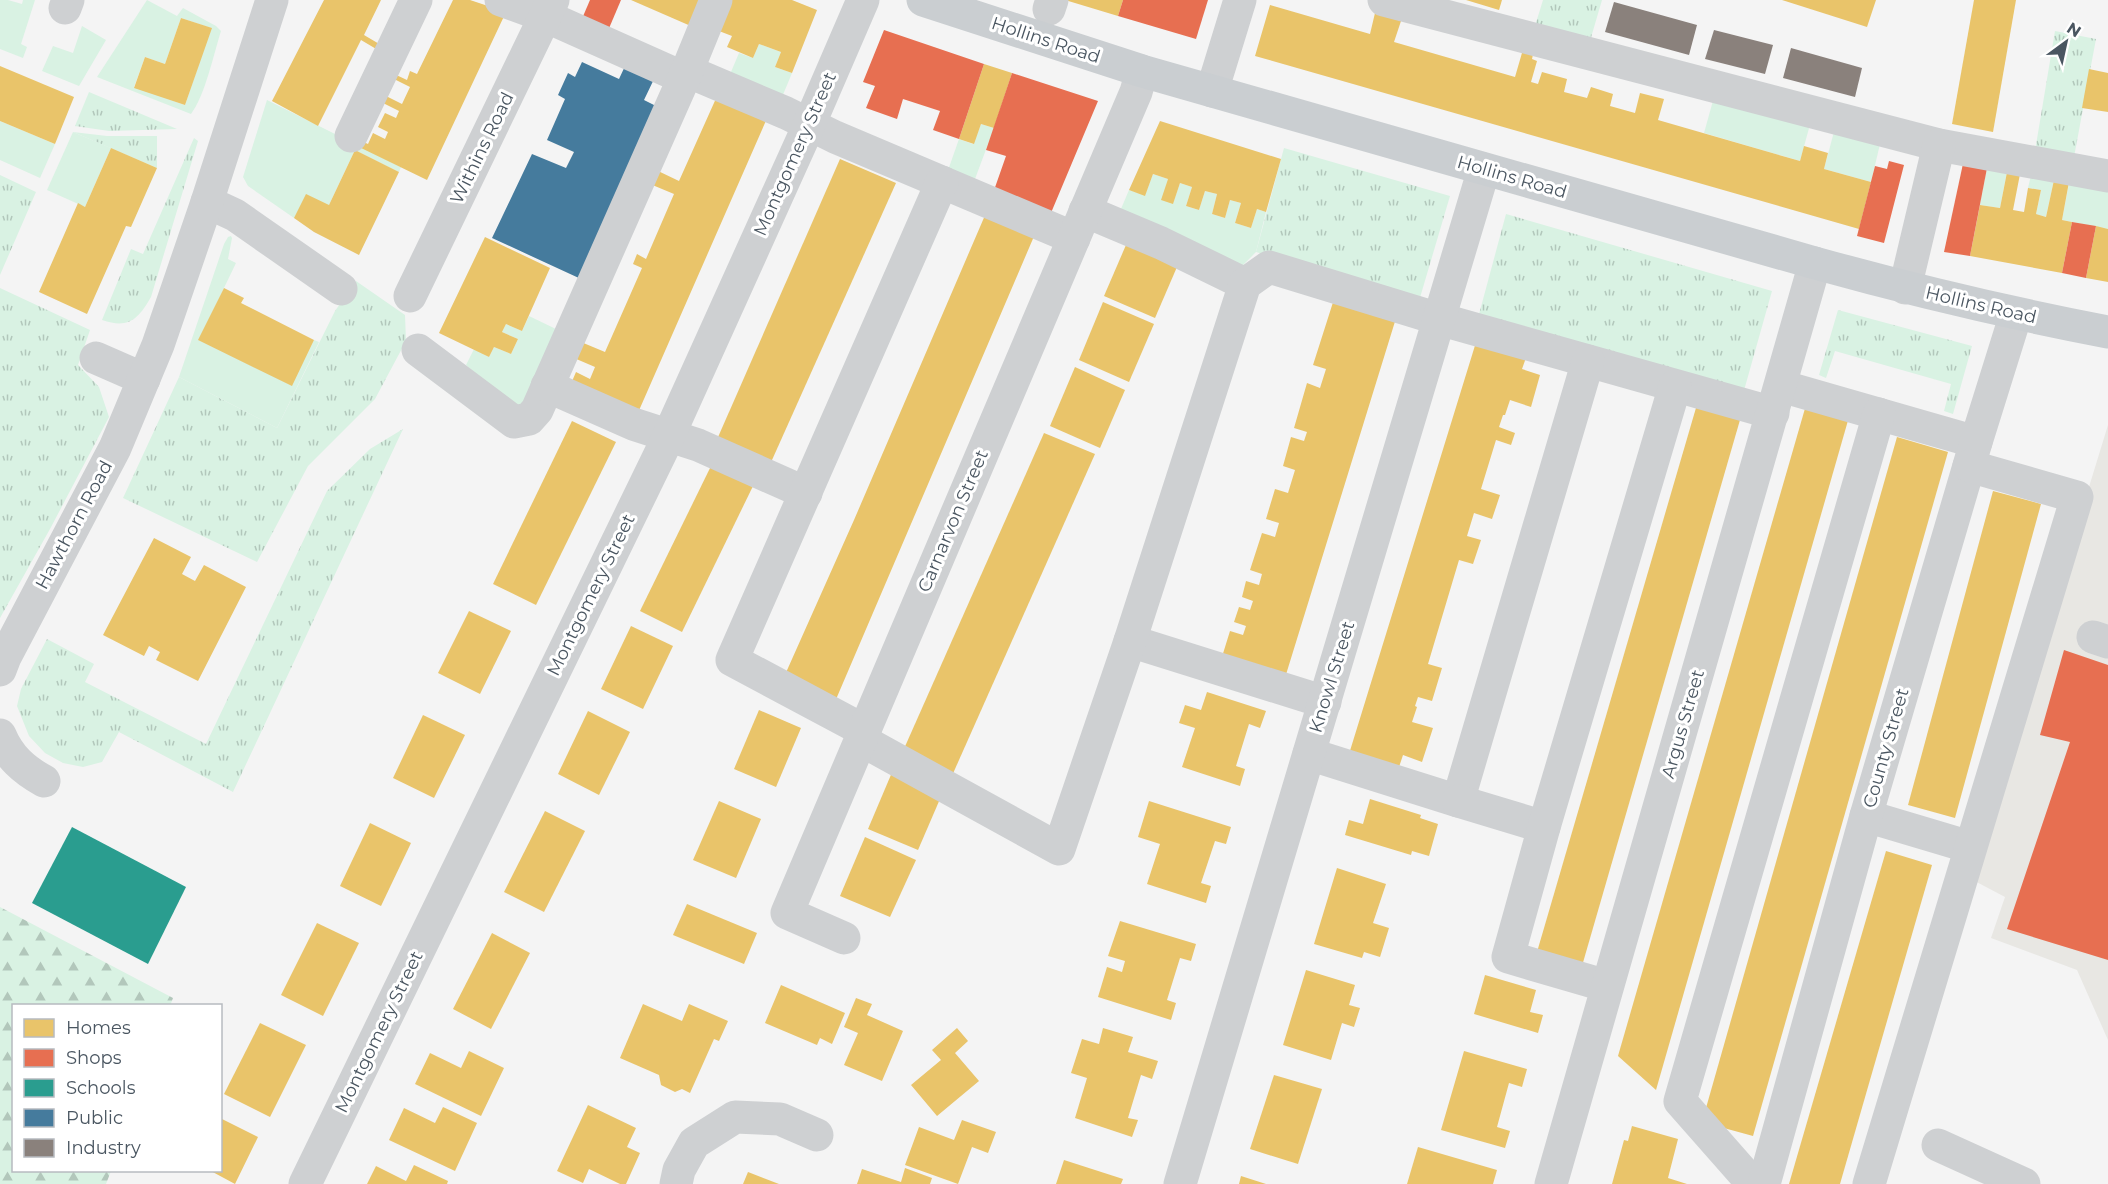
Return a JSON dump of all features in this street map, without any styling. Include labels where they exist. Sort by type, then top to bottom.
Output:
[{"type":"main road","name":"Hollins Road","points":[[922,0],[1212,91],[1815,263],[1905,288],[2016,314],[2108,332]]},
{"type":"street","name":"Hawthorn Road","points":[[0,670],[115,448],[158,345],[272,0]]},
{"type":"street","points":[[351,136],[416,0]]},
{"type":"street","points":[[501,0],[549,8],[686,74],[786,112],[809,125],[942,182],[1079,224],[1161,243],[1245,284]]},
{"type":"street","points":[[418,350],[514,422],[529,419],[537,410],[686,74],[716,0]]},
{"type":"street","name":"Montgomery Street","points":[[305,1184],[668,435],[809,125],[863,0]]},
{"type":"street","points":[[1212,91],[1240,0]]},
{"type":"street","points":[[1404,2],[1939,145],[2108,176]]},
{"type":"street","name":"Withins Road","points":[[410,296],[549,8]]},
{"type":"street","name":"Carnarvon Street","points":[[844,938],[788,914],[1136,92],[1142,70]]},
{"type":"street","points":[[1905,288],[1939,145]]},
{"type":"street","name":"Knowl Street","points":[[1180,1184],[1484,169]]},
{"type":"street","points":[[942,182],[732,660],[1059,849],[1130,641],[1245,284],[1269,267],[1439,319],[1675,386],[1879,414],[2077,496],[1869,1184]]},
{"type":"street","points":[[207,202],[235,215],[340,289]]},
{"type":"street","name":"Argus Street","points":[[1551,1184],[1815,263]]},
{"type":"street","name":"County Street","points":[[1764,1184],[1866,816],[2016,314]]},
{"type":"street","points":[[96,358],[144,379]]},
{"type":"street","points":[[1458,801],[1588,361]]},
{"type":"street","points":[[547,386],[633,423],[698,445],[806,493]]},
{"type":"street","points":[[1607,986],[1508,957],[1544,826],[1675,386]]},
{"type":"street","points":[[1753,1184],[1680,1101],[1879,414]]},
{"type":"street","points":[[1130,641],[1325,702]]},
{"type":"street","points":[[0,735],[5,747],[24,770],[44,781]]},
{"type":"street","points":[[1309,754],[1544,826]]},
{"type":"street","points":[[1866,816],[1970,848]]},
{"type":"street","points":[[676,1184],[679,1170],[694,1143],[735,1117],[780,1119],[817,1135]]},
{"type":"street","points":[[1938,1145],[2024,1184]]},
{"type":"shaded area","points":[[2108,425],[2108,1040],[2077,970],[1991,938],[2005,897],[1969,878]]},
{"type":"green space","points":[[0,0],[22,4],[23,0],[35,0],[21,44],[27,47],[23,58],[0,49]]},
{"type":"green space","points":[[147,0],[177,16],[183,8],[221,31],[205,86],[191,114],[97,77]],"holes":[[[181,18],[211,28],[185,105],[134,87],[145,57],[165,64]]]},
{"type":"green space","points":[[1543,0],[1602,0],[1590,41],[1535,26]]},
{"type":"green space","points":[[82,26],[106,40],[79,86],[42,71],[53,46],[73,53]]},
{"type":"green space","points":[[2055,31],[2096,39],[2074,157],[2035,151]]},
{"type":"green space","points":[[759,44],[781,52],[775,67],[792,73],[780,102],[728,79],[739,53],[753,58]]},
{"type":"green space","points":[[89,92],[177,129],[109,131],[75,126]]},
{"type":"green space","points":[[1714,97],[1811,121],[1800,161],[1704,133]]},
{"type":"green space","points":[[267,100],[401,167],[399,172],[355,150],[329,205],[294,218],[248,186],[243,177]]},
{"type":"green space","points":[[0,121],[55,144],[40,178],[0,160]]},
{"type":"green space","points":[[981,124],[994,128],[972,187],[946,176],[959,139],[973,144]]},
{"type":"green space","points":[[1835,128],[1881,140],[1871,182],[1824,169]]},
{"type":"green space","points":[[73,132],[107,136],[157,136],[157,168]]},
{"type":"green space","points":[[73,132],[111,148],[85,207],[47,190]]},
{"type":"green space","points":[[194,138],[198,141],[151,297],[142,312],[126,323],[111,323],[102,320],[131,249],[143,254]]},
{"type":"green space","points":[[1284,148],[1450,196],[1419,301],[1256,252]]},
{"type":"green space","points":[[1988,163],[2008,167],[2000,208],[1980,205]]},
{"type":"green space","points":[[2032,171],[2108,185],[2108,229],[2062,220],[2069,183],[2054,180],[2046,217],[2036,214],[2041,190],[2028,188]]},
{"type":"green space","points":[[1153,174],[1168,179],[1162,200],[1173,203],[1180,183],[1192,187],[1186,206],[1199,210],[1205,191],[1217,194],[1212,214],[1225,218],[1230,200],[1241,203],[1235,223],[1251,228],[1257,209],[1266,212],[1256,252],[1240,268],[1118,216],[1129,190],[1145,195]]},
{"type":"green space","points":[[0,175],[36,192],[0,275]]},
{"type":"green space","points":[[1506,214],[1772,291],[1743,394],[1478,318]]},
{"type":"green space","points":[[231,236],[228,259],[236,263],[199,340],[291,385],[314,340],[319,342],[277,428],[179,377],[224,244]]},
{"type":"green space","points":[[356,281],[405,315],[406,341],[375,399],[308,466],[257,562],[123,498],[179,377],[277,428],[335,311]]},
{"type":"green space","points":[[0,288],[90,330],[78,365],[99,387],[109,417],[0,618]]},
{"type":"green space","points":[[1838,310],[1972,346],[1953,414],[1944,411],[1951,384],[1835,351],[1826,378],[1819,375]]},
{"type":"green space","points":[[529,316],[558,330],[524,405],[514,408],[466,365],[474,349],[489,357],[494,347],[511,354],[518,339],[502,332],[506,324],[522,331]]},
{"type":"green space","points":[[403,429],[233,792],[119,732],[102,762],[83,767],[63,763],[45,753],[29,736],[17,706],[21,689],[47,639],[94,664],[85,682],[206,744],[327,491],[370,449]]},
{"type":"green space","points":[[0,907],[173,998],[171,1004],[12,1004],[12,1172],[111,1172],[106,1184],[0,1184]]},
{"type":"building: Homes","points":[[324,0],[381,0],[364,35],[386,48],[383,53],[361,40],[318,126],[272,101]]},
{"type":"building: Homes","points":[[453,0],[470,0],[506,12],[427,180],[357,146],[359,140],[368,144],[373,133],[385,139],[388,132],[378,127],[385,113],[396,118],[399,111],[379,101],[382,94],[402,104],[410,87],[390,77],[392,73],[407,80],[410,71],[417,74]]},
{"type":"building: Homes","points":[[631,0],[705,0],[693,27]]},
{"type":"building: Homes","points":[[732,0],[792,0],[817,10],[792,73],[775,67],[781,52],[759,44],[753,58],[727,47],[732,36],[719,31]]},
{"type":"building: Homes","points":[[1065,0],[1123,0],[1118,16]]},
{"type":"building: Homes","points":[[1466,0],[1502,0],[1499,10]]},
{"type":"building: Homes","points":[[1782,0],[1876,0],[1867,27]]},
{"type":"building: Homes","points":[[1974,0],[2016,0],[1993,132],[1952,124]]},
{"type":"building: Homes","points":[[1270,5],[1370,34],[1375,13],[1401,21],[1394,42],[1515,77],[1524,46],[1534,50],[1532,59],[1537,61],[1531,82],[1538,84],[1542,72],[1567,79],[1564,92],[1587,98],[1591,87],[1613,94],[1610,106],[1635,113],[1640,93],[1664,99],[1658,120],[1800,161],[1804,146],[1828,153],[1824,169],[1871,182],[1859,229],[1255,56]]},
{"type":"building: Homes","points":[[181,18],[212,28],[185,105],[134,88],[145,57],[165,64]]},
{"type":"building: Homes","points":[[984,64],[1012,73],[994,128],[981,124],[974,144],[959,139]]},
{"type":"building: Homes","points":[[0,66],[74,97],[55,144],[0,121]]},
{"type":"building: Homes","points":[[2089,69],[2108,73],[2108,112],[2082,108]]},
{"type":"building: Homes","points":[[718,94],[768,116],[637,415],[570,386],[576,372],[590,379],[595,367],[574,358],[581,342],[605,352],[642,268],[633,264],[637,254],[646,259],[674,194],[650,184],[656,170],[679,181]]},
{"type":"building: Homes","points":[[1160,121],[1281,159],[1266,212],[1257,209],[1251,228],[1235,223],[1241,203],[1230,200],[1225,218],[1212,214],[1217,194],[1205,191],[1199,210],[1186,206],[1192,187],[1180,183],[1173,204],[1161,200],[1168,179],[1153,174],[1145,196],[1129,190]]},
{"type":"building: Homes","points":[[111,148],[157,168],[131,227],[126,226],[87,314],[39,292],[78,203],[85,207]]},
{"type":"building: Homes","points":[[355,150],[399,172],[359,255],[314,232],[294,218],[306,194],[329,205]]},
{"type":"building: Homes","points":[[840,159],[896,183],[768,469],[715,444]]},
{"type":"building: Homes","points":[[2008,167],[2021,169],[2013,210],[2024,212],[2028,188],[2041,190],[2036,214],[2046,217],[2054,180],[2069,182],[2062,220],[2072,222],[2062,273],[1970,256],[1980,205],[2000,208]]},
{"type":"building: Homes","points":[[986,213],[1035,234],[834,704],[784,677]]},
{"type":"building: Homes","points":[[2096,226],[2108,229],[2108,282],[2086,278]]},
{"type":"building: Homes","points":[[485,237],[550,268],[522,331],[506,324],[502,332],[518,339],[511,354],[494,347],[489,357],[439,333]]},
{"type":"building: Homes","points":[[1129,238],[1180,260],[1155,318],[1104,296]]},
{"type":"building: Homes","points":[[224,288],[244,298],[241,303],[314,340],[292,386],[198,340]]},
{"type":"building: Homes","points":[[1335,296],[1397,315],[1284,681],[1221,660],[1230,631],[1243,635],[1246,626],[1234,622],[1239,607],[1250,610],[1253,601],[1242,597],[1246,581],[1259,585],[1262,574],[1250,570],[1262,533],[1275,537],[1279,523],[1266,519],[1275,489],[1288,493],[1295,470],[1283,466],[1291,437],[1304,441],[1307,432],[1294,428],[1307,383],[1320,388],[1326,369],[1313,365]]},
{"type":"building: Homes","points":[[1103,302],[1154,324],[1129,382],[1079,360]]},
{"type":"building: Homes","points":[[1477,339],[1527,355],[1522,369],[1540,375],[1531,407],[1510,400],[1505,415],[1503,415],[1499,427],[1515,433],[1511,445],[1496,440],[1481,489],[1500,495],[1492,519],[1474,513],[1467,536],[1481,540],[1473,564],[1459,560],[1428,664],[1442,668],[1432,701],[1418,697],[1415,706],[1417,707],[1412,722],[1433,728],[1422,762],[1403,755],[1398,770],[1349,754]]},
{"type":"building: Homes","points":[[1075,367],[1125,390],[1100,448],[1050,426]]},
{"type":"building: Homes","points":[[1698,401],[1742,413],[1582,966],[1537,952]]},
{"type":"building: Homes","points":[[1806,405],[1849,417],[1656,1090],[1618,1056]]},
{"type":"building: Homes","points":[[572,421],[616,442],[536,605],[493,584]]},
{"type":"building: Homes","points":[[1044,433],[1095,454],[951,778],[903,751]]},
{"type":"building: Homes","points":[[1897,437],[1948,452],[1753,1136],[1702,1122]]},
{"type":"building: Homes","points":[[712,464],[754,484],[682,632],[640,611]]},
{"type":"building: Homes","points":[[1993,491],[2041,504],[1955,818],[1908,805]]},
{"type":"building: Homes","points":[[154,538],[191,557],[182,574],[195,581],[204,565],[246,587],[198,681],[156,660],[160,652],[149,646],[144,656],[103,635]]},
{"type":"building: Homes","points":[[469,611],[511,631],[480,694],[438,673]]},
{"type":"building: Homes","points":[[631,626],[673,646],[643,709],[601,689]]},
{"type":"building: Homes","points":[[1207,692],[1266,711],[1260,728],[1249,724],[1236,766],[1245,769],[1240,786],[1182,767],[1195,728],[1179,723],[1185,705],[1201,710]]},
{"type":"building: Homes","points":[[759,710],[801,728],[776,787],[734,769]]},
{"type":"building: Homes","points":[[588,711],[630,732],[599,795],[558,774]]},
{"type":"building: Homes","points":[[423,715],[465,735],[434,798],[393,778]]},
{"type":"building: Homes","points":[[893,770],[943,792],[918,850],[868,829]]},
{"type":"building: Homes","points":[[1370,799],[1421,815],[1420,818],[1438,824],[1429,856],[1412,851],[1411,855],[1345,835],[1349,820],[1363,824]]},
{"type":"building: Homes","points":[[719,801],[761,819],[736,878],[693,860]]},
{"type":"building: Homes","points":[[1149,801],[1231,827],[1226,844],[1215,841],[1201,883],[1211,886],[1206,903],[1147,884],[1160,844],[1138,837]]},
{"type":"building: Homes","points":[[545,811],[585,831],[544,912],[504,892]]},
{"type":"building: Homes","points":[[370,823],[411,843],[381,906],[340,886]]},
{"type":"building: Homes","points":[[865,837],[916,860],[890,917],[840,896]]},
{"type":"building: Homes","points":[[1886,851],[1932,865],[1840,1184],[1789,1184]]},
{"type":"building: Homes","points":[[1337,868],[1386,884],[1373,923],[1389,928],[1380,957],[1364,952],[1362,958],[1314,944]]},
{"type":"building: Homes","points":[[687,904],[757,933],[744,964],[673,935]]},
{"type":"building: Homes","points":[[1120,921],[1196,944],[1191,961],[1180,958],[1167,1000],[1176,1003],[1171,1020],[1098,997],[1107,967],[1122,972],[1125,961],[1108,956]]},
{"type":"building: Homes","points":[[317,923],[359,943],[323,1016],[281,995]]},
{"type":"building: Homes","points":[[492,933],[530,953],[491,1029],[453,1009]]},
{"type":"building: Homes","points":[[1306,970],[1355,985],[1349,1005],[1360,1008],[1354,1027],[1342,1023],[1331,1060],[1283,1045]]},
{"type":"building: Homes","points":[[1485,975],[1536,990],[1530,1012],[1543,1015],[1538,1033],[1474,1014]]},
{"type":"building: Homes","points":[[781,985],[845,1013],[832,1044],[820,1038],[817,1045],[765,1023]]},
{"type":"building: Homes","points":[[856,998],[872,1004],[867,1015],[903,1031],[882,1081],[844,1065],[858,1033],[844,1027]]},
{"type":"building: Homes","points":[[643,1004],[682,1021],[689,1004],[728,1021],[719,1041],[714,1039],[690,1093],[682,1089],[675,1092],[661,1085],[659,1075],[620,1058]]},
{"type":"building: Homes","points":[[260,1023],[306,1045],[270,1117],[224,1094]]},
{"type":"building: Homes","points":[[957,1028],[968,1041],[955,1053],[979,1081],[937,1116],[911,1085],[941,1060],[932,1050]]},
{"type":"building: Homes","points":[[1103,1028],[1133,1037],[1128,1052],[1158,1061],[1152,1079],[1141,1075],[1128,1118],[1138,1120],[1132,1137],[1075,1118],[1087,1078],[1071,1073],[1082,1039],[1099,1044]]},
{"type":"building: Homes","points":[[469,1051],[504,1068],[481,1116],[415,1084],[430,1053],[461,1068]]},
{"type":"building: Homes","points":[[1464,1051],[1527,1069],[1522,1087],[1509,1083],[1497,1127],[1510,1131],[1505,1148],[1441,1130]]},
{"type":"building: Homes","points":[[1274,1075],[1322,1089],[1298,1164],[1250,1149]]},
{"type":"building: Homes","points":[[588,1105],[636,1128],[627,1147],[640,1153],[626,1184],[620,1184],[589,1169],[583,1183],[557,1171]]},
{"type":"building: Homes","points":[[443,1107],[477,1123],[455,1171],[389,1140],[404,1108],[435,1123]]},
{"type":"building: Homes","points":[[222,1119],[258,1137],[235,1184],[213,1172],[222,1172]]},
{"type":"building: Homes","points":[[962,1120],[996,1132],[988,1153],[972,1147],[958,1184],[905,1165],[919,1127],[954,1140]]},
{"type":"building: Homes","points":[[1632,1126],[1678,1139],[1668,1178],[1687,1184],[1612,1184],[1624,1140],[1628,1141]]},
{"type":"building: Homes","points":[[1418,1147],[1497,1170],[1493,1184],[1407,1184]]},
{"type":"building: Homes","points":[[1064,1160],[1123,1179],[1121,1184],[1056,1184]]},
{"type":"building: Homes","points":[[414,1165],[448,1181],[447,1184],[367,1184],[376,1166],[406,1181]]},
{"type":"building: Homes","points":[[905,1168],[932,1178],[930,1184],[857,1184],[862,1169],[901,1182]]},
{"type":"building: Homes","points":[[748,1172],[779,1184],[743,1184]]},
{"type":"building: Homes","points":[[1241,1176],[1266,1184],[1239,1184]]},
{"type":"building: Shops","points":[[590,0],[621,0],[607,33],[581,21]]},
{"type":"building: Shops","points":[[1123,0],[1208,0],[1196,39],[1118,16]]},
{"type":"building: Shops","points":[[884,30],[984,64],[959,139],[933,130],[940,111],[903,99],[897,119],[866,108],[875,86],[863,82]]},
{"type":"building: Shops","points":[[1012,73],[1098,101],[1048,220],[992,196],[1006,156],[986,150]]},
{"type":"building: Shops","points":[[1964,159],[1988,163],[1970,256],[1944,252]]},
{"type":"building: Shops","points":[[1889,161],[1904,165],[1884,243],[1857,236],[1875,166],[1887,169]]},
{"type":"building: Shops","points":[[2072,222],[2096,226],[2086,278],[2062,273]]},
{"type":"building: Shops","points":[[2064,650],[2108,665],[2108,960],[2007,929],[2070,742],[2040,735]]},
{"type":"building: Schools","points":[[72,827],[186,887],[148,964],[32,903]]},
{"type":"building: Public","points":[[582,62],[619,79],[626,64],[655,77],[644,100],[658,107],[581,279],[492,238],[532,154],[566,168],[574,152],[547,140],[565,99],[558,95],[568,73],[575,77]]},
{"type":"building: Industry","points":[[1614,2],[1697,25],[1689,55],[1605,32]]},
{"type":"building: Industry","points":[[1714,30],[1773,45],[1765,74],[1705,59]]},
{"type":"building: Industry","points":[[1791,48],[1862,68],[1855,97],[1783,78]]}]
